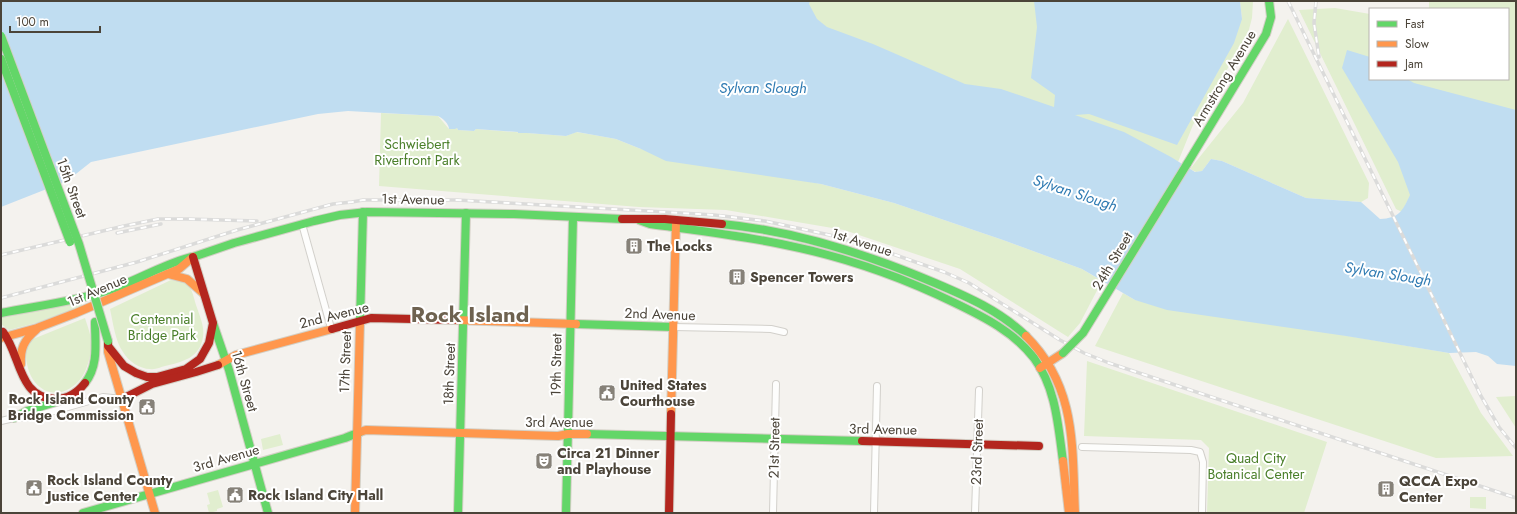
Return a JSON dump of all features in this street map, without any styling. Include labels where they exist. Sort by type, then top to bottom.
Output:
[{"type":"main road","name":"Armstrong Avenue","points":[[1187,164],[1266,34],[1270,17],[1270,1]]},
{"type":"main road","name":"15th Street","points":[[1,36],[79,244],[104,345]]},
{"type":"main road","name":"15th Street","points":[[1,59],[68,237],[95,322],[122,399],[155,513]]},
{"type":"main road","name":"24th Street","points":[[1040,368],[1063,353],[1078,339],[1187,164]]},
{"type":"main road","name":"1st Avenue","points":[[1,313],[72,300],[105,292],[175,261],[333,216],[363,212],[466,213],[638,220],[654,217],[739,226],[788,235],[851,252],[901,269],[957,293],[1000,315],[1026,336],[1049,363]]},
{"type":"main road","name":"17th Street","points":[[355,513],[363,212]]},
{"type":"main road","name":"18th Street","points":[[458,513],[466,213]]},
{"type":"main road","name":"19th Street","points":[[566,513],[573,217]]},
{"type":"main road","points":[[669,513],[676,219]]},
{"type":"main road","name":"1st Avenue","points":[[638,220],[650,224],[755,239],[810,250],[904,280],[953,302],[1001,327],[1025,348],[1040,368]]},
{"type":"main road","name":"1st Avenue","points":[[3,335],[48,324],[179,269],[193,257]]},
{"type":"main road","name":"16th Street","points":[[193,257],[226,362],[268,513]]},
{"type":"main road","points":[[168,274],[187,279],[204,294]]},
{"type":"main road","name":"2nd Avenue","points":[[122,399],[129,397],[142,388],[152,384],[175,379],[226,362],[236,355],[371,318],[673,327]]},
{"type":"main road","points":[[14,418],[27,411],[67,398],[79,390],[91,375],[95,361],[104,345],[124,366],[140,375],[157,377],[186,369],[200,359],[209,343],[213,323]]},
{"type":"main road","points":[[23,377],[20,350],[23,342],[29,335],[48,324]]},
{"type":"main road","points":[[3,335],[30,389],[44,398],[67,398]]},
{"type":"main road","points":[[1049,363],[1063,392],[1068,413],[1075,513]]},
{"type":"main road","points":[[1040,368],[1053,396],[1058,416],[1069,513]]},
{"type":"main road","name":"3rd Avenue","points":[[83,513],[370,430],[558,436],[568,434],[670,436],[1039,446]]},
{"type":"street","points":[[302,224],[331,328]]},
{"type":"street","name":"2nd Avenue","points":[[673,327],[771,329],[784,332]]},
{"type":"street","name":"21st Street","points":[[773,513],[776,384]]},
{"type":"street","points":[[874,513],[877,386]]},
{"type":"street","name":"23rd Street","points":[[975,513],[979,390]]},
{"type":"street","points":[[1,421],[14,418],[33,417],[103,397],[122,399]]},
{"type":"street","points":[[1082,447],[1191,450],[1200,452],[1203,462],[1202,513]]},
{"type":"green space","points":[[783,1],[1051,1],[1242,19],[1240,1],[1253,1],[1252,18],[1247,37],[1193,125],[1178,162],[855,50]]},
{"type":"green space","points":[[1429,1],[1516,1],[1516,238],[1410,196],[1402,212],[1396,209],[1299,10],[1335,8],[1369,14],[1369,80],[1509,80],[1509,8],[1429,8]]},
{"type":"green space","points":[[1288,19],[1369,183],[1368,198],[1361,202],[1306,198],[1222,161],[1211,159],[1202,171],[1196,172],[1190,169],[1243,103]]},
{"type":"green space","name":"Schwiebert Riverfront Park","points":[[381,113],[438,116],[449,129],[457,128],[458,130],[474,131],[476,129],[566,136],[576,132],[616,139],[641,149],[821,184],[894,203],[1003,240],[1082,269],[1102,281],[1080,323],[1068,337],[960,269],[844,230],[726,210],[639,207],[379,186]]},
{"type":"green space","name":"Centennial Bridge Park","points":[[171,280],[183,282],[189,286],[193,294],[202,325],[203,337],[201,344],[194,354],[184,361],[154,369],[142,368],[128,358],[120,348],[110,309]]},
{"type":"green space","points":[[1123,293],[1135,300],[1449,353],[1481,413],[1513,456],[1436,458],[1095,346]]},
{"type":"green space","points":[[81,302],[82,306],[36,323],[9,330],[1,324],[1,317]]},
{"type":"green space","name":"Centennial Bridge Park","points":[[85,318],[91,346],[88,365],[82,377],[66,390],[50,392],[42,389],[35,383],[30,375],[26,354],[28,344],[33,339]]},
{"type":"green space","name":"Quad City Botanical Center","points":[[1087,361],[1327,442],[1304,513],[1207,513],[1209,448],[1201,440],[1084,436]]},
{"type":"green space","points":[[1516,396],[1516,428],[1496,397]]},
{"type":"green space","points":[[280,434],[283,445],[263,450],[261,439]]},
{"type":"green space","points":[[218,490],[223,507],[217,509],[217,511],[209,513],[207,505],[210,504],[207,493]]},
{"type":"green space","points":[[1470,497],[1486,497],[1486,509],[1470,508]]},
{"type":"water","name":"Sylvan Slough","points":[[1,1],[810,1],[809,4],[817,19],[827,27],[873,44],[965,84],[1001,89],[1054,107],[1055,95],[1031,78],[1037,27],[1034,1],[1240,1],[1242,19],[1234,43],[1177,145],[1089,114],[1075,115],[1124,132],[1171,157],[1195,172],[1202,171],[1211,159],[1222,161],[1306,198],[1361,202],[1380,219],[1392,217],[1399,213],[1405,206],[1410,195],[1398,162],[1342,68],[1347,50],[1369,57],[1369,80],[1409,80],[1414,83],[1516,110],[1516,366],[1497,364],[1488,356],[1476,352],[1449,353],[1346,336],[1167,310],[1135,300],[1082,269],[894,203],[821,184],[666,161],[616,139],[577,132],[566,136],[476,129],[474,131],[458,130],[457,128],[449,129],[445,121],[438,116],[348,111],[318,114],[91,162],[67,181],[1,207]]},
{"type":"railway","points":[[1288,1],[1481,396],[1499,427],[1516,448]]},
{"type":"railway","points":[[1316,1],[1314,23],[1319,57]]},
{"type":"railway","points":[[1,298],[137,262],[237,230],[333,204],[363,200],[457,200],[714,215],[765,221],[834,236],[890,253],[944,272],[969,283],[1060,340],[1084,353],[1109,363],[1516,498]]},
{"type":"railway","points":[[1,255],[158,219],[257,221]]},
{"type":"railway","points":[[117,233],[161,224]]},
{"type":"traffic: fast","points":[[1187,164],[1266,34],[1271,17],[1269,1]]},
{"type":"traffic: fast","points":[[1,36],[79,244],[108,341]]},
{"type":"traffic: fast","points":[[1,59],[70,242]]},
{"type":"traffic: fast","points":[[1063,353],[1083,333],[1187,164]]},
{"type":"traffic: fast","points":[[360,322],[363,212]]},
{"type":"traffic: fast","points":[[193,257],[234,243],[314,221],[340,215],[367,212],[514,214],[622,219]]},
{"type":"traffic: fast","points":[[458,513],[466,213]]},
{"type":"traffic: fast","points":[[566,513],[573,217]]},
{"type":"traffic: fast","points":[[639,220],[650,224],[765,241],[826,254],[913,284],[977,314],[1008,333],[1034,358],[1052,394],[1063,461]]},
{"type":"traffic: fast","points":[[722,224],[749,227],[804,238],[857,253],[909,272],[983,305],[1005,319],[1026,336]]},
{"type":"traffic: fast","points":[[1,313],[93,295],[127,283],[169,264],[191,257]]},
{"type":"traffic: fast","points":[[85,383],[94,361],[96,346],[95,322]]},
{"type":"traffic: fast","points":[[213,323],[229,370],[268,513]]},
{"type":"traffic: fast","points":[[576,324],[673,327]]},
{"type":"traffic: fast","points":[[14,418],[27,411],[59,401]]},
{"type":"traffic: fast","points":[[83,513],[345,438],[360,432]]},
{"type":"traffic: fast","points":[[587,434],[862,441]]},
{"type":"traffic: slow","points":[[671,414],[676,222]]},
{"type":"traffic: slow","points":[[1,338],[37,328],[76,313],[179,269],[193,257]]},
{"type":"traffic: slow","points":[[168,274],[187,279],[203,293]]},
{"type":"traffic: slow","points":[[454,320],[576,324]]},
{"type":"traffic: slow","points":[[355,513],[360,322]]},
{"type":"traffic: slow","points":[[218,365],[236,355],[332,329]]},
{"type":"traffic: slow","points":[[21,364],[22,349],[28,337],[36,330]]},
{"type":"traffic: slow","points":[[1026,336],[1043,356],[1055,376],[1063,397],[1072,441],[1075,513]]},
{"type":"traffic: slow","points":[[108,346],[108,352],[155,513]]},
{"type":"traffic: slow","points":[[1040,368],[1063,353]]},
{"type":"traffic: slow","points":[[360,432],[366,430],[558,436],[568,434],[587,434]]},
{"type":"traffic: slow","points":[[1063,461],[1069,513]]},
{"type":"traffic: jam","points":[[622,219],[665,219],[722,224]]},
{"type":"traffic: jam","points":[[108,341],[108,346],[124,366],[147,377],[157,377],[186,369],[200,359],[209,343],[213,323],[193,257]]},
{"type":"traffic: jam","points":[[332,329],[371,318],[454,320]]},
{"type":"traffic: jam","points":[[3,332],[9,341],[27,384],[34,392],[44,397],[60,399],[72,394],[85,383]]},
{"type":"traffic: jam","points":[[122,399],[152,384],[218,365]]},
{"type":"traffic: jam","points":[[669,513],[671,414]]},
{"type":"traffic: jam","points":[[862,441],[1039,446]]},
{"type":"place","name":"The Locks","points":[[634,246]]},
{"type":"place","name":"Spencer Towers","points":[[737,277]]},
{"type":"place","name":"United States Courthouse","points":[[607,393]]},
{"type":"place","name":"Rock Island County Bridge Commission","points":[[147,407]]},
{"type":"place","name":"Circa 21 Dinner and Playhouse","points":[[544,461]]},
{"type":"place","name":"Rock Island County Justice Center","points":[[34,488]]},
{"type":"place","name":"QCCA Expo Center","points":[[1386,489]]},
{"type":"place","name":"Rock Island City Hall","points":[[235,495]]},
{"type":"district","name":"Rock Island","points":[[470,314]]}]
